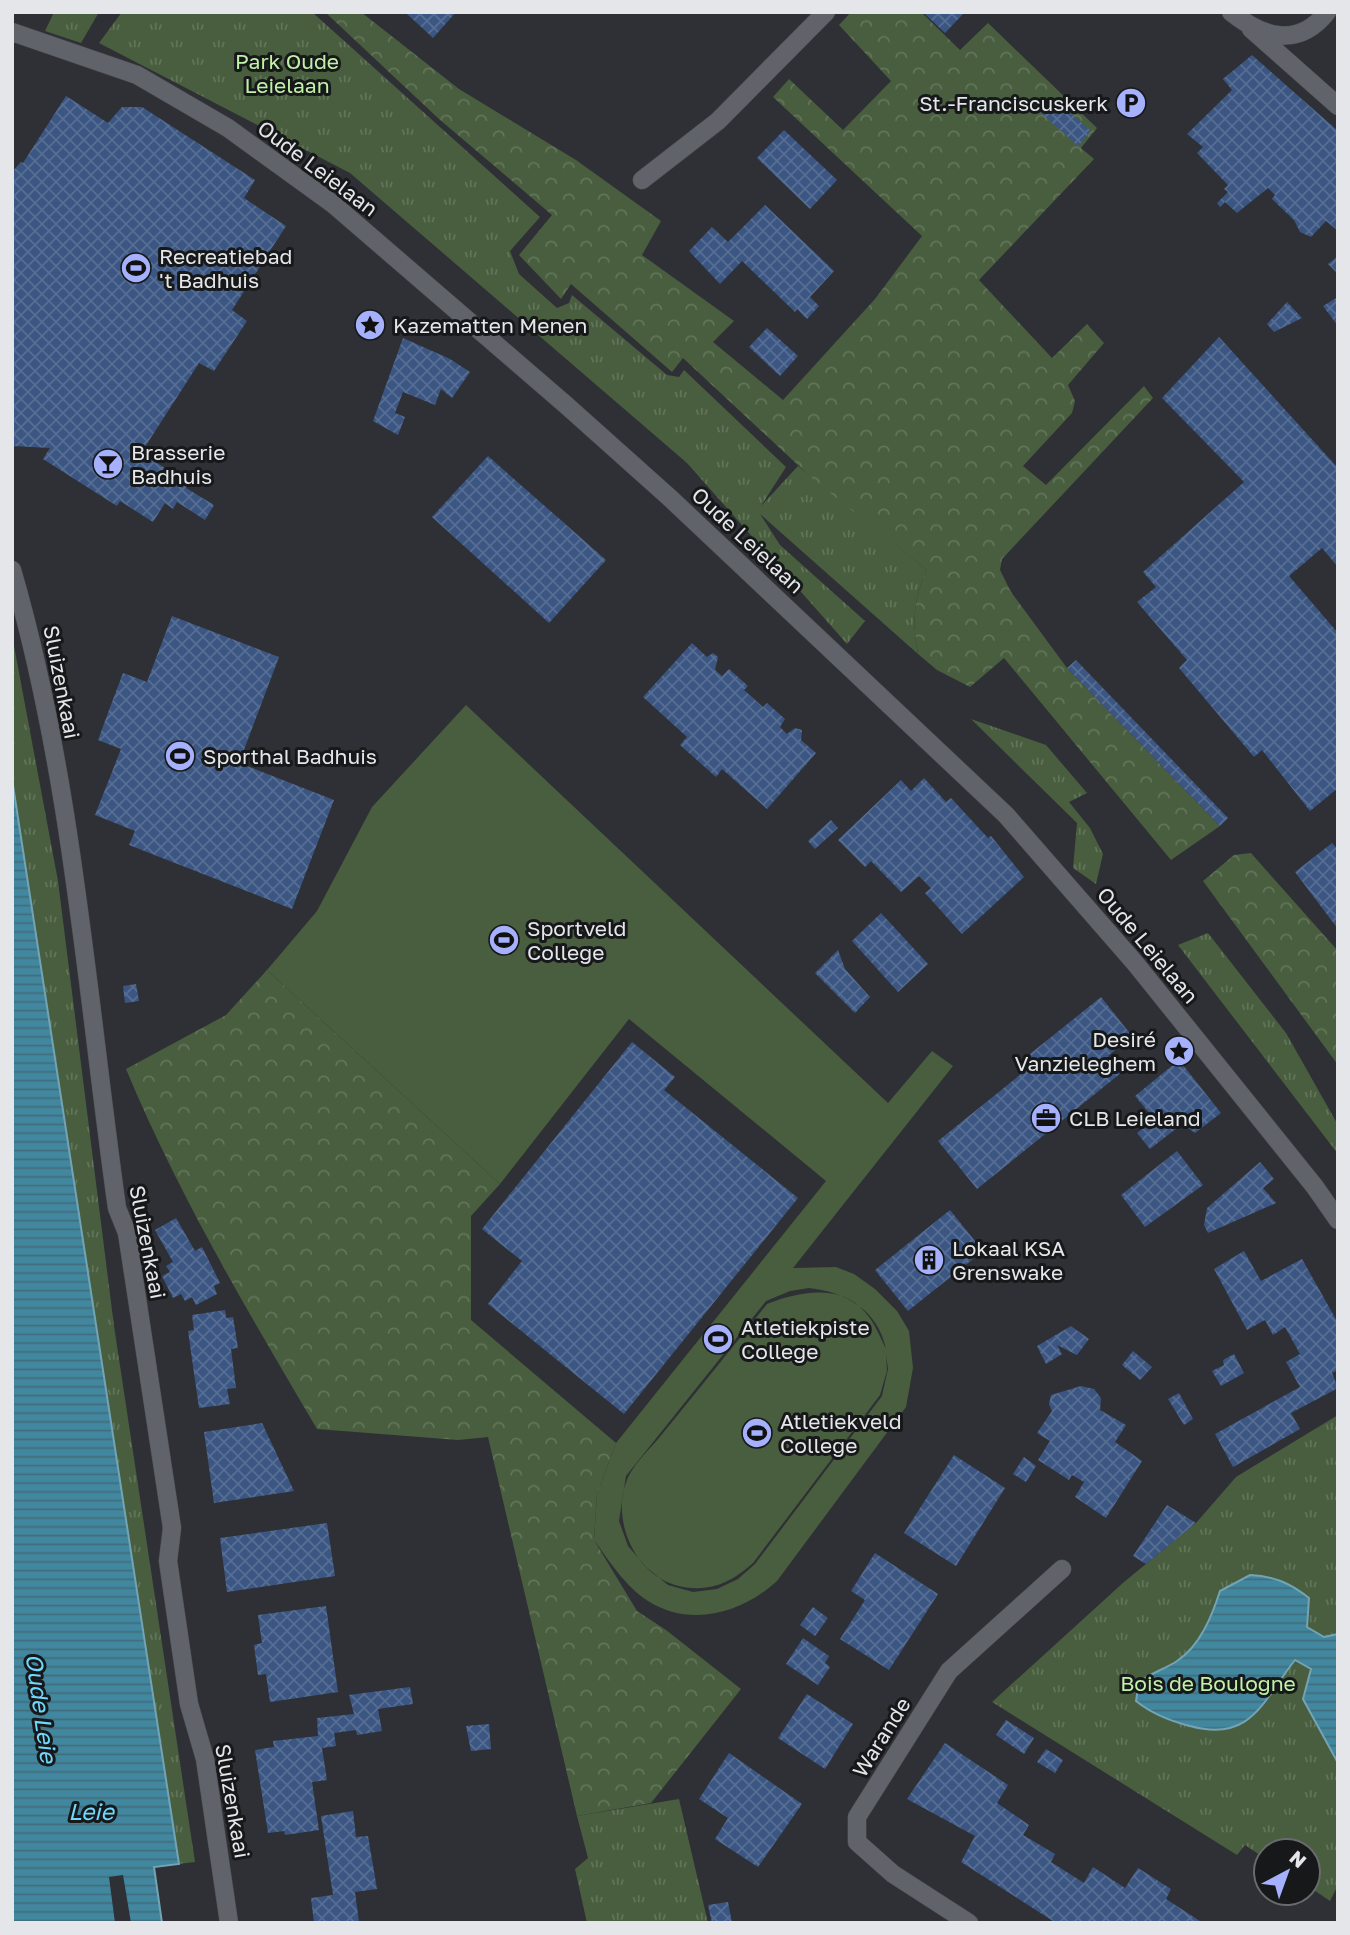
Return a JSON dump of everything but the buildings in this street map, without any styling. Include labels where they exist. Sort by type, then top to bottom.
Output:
[{"type":"street","points":[[642,180],[718,121],[826,12]]},
{"type":"street","points":[[1231,12],[1338,106]]},
{"type":"street","points":[[1251,29],[1276,37],[1296,34],[1311,27],[1327,12]]},
{"type":"street","name":"Oude Leielaan","points":[[12,32],[137,75],[228,128],[332,204],[587,424],[1006,815],[1135,963],[1315,1187],[1338,1220]]},
{"type":"street","name":"Sluizenkaai","points":[[12,570],[33,639],[68,840],[117,1208],[127,1233],[172,1528],[168,1561],[185,1678],[189,1704],[205,1759],[229,1923]]},
{"type":"street","name":"Warande","points":[[969,1923],[893,1874],[857,1842],[857,1817],[949,1671],[1062,1569]]},
{"type":"green space","points":[[54,12],[99,12],[81,43],[45,31]]},
{"type":"green space","name":"Park Oude Leielaan","points":[[122,12],[312,12],[540,217],[510,251],[519,274],[557,308],[569,303],[572,295],[667,375],[679,377],[684,370],[786,467],[761,506],[798,466],[927,570],[915,611],[918,654],[760,514],[780,545],[865,621],[847,644],[687,463],[350,173],[99,43]]},
{"type":"green space","points":[[325,12],[361,12],[459,89],[576,160],[661,221],[642,255],[734,321],[713,342],[783,400],[875,299],[922,236],[773,97],[789,79],[843,130],[891,81],[839,25],[851,12],[921,12],[960,50],[988,23],[1097,128],[1081,148],[1094,159],[979,280],[1052,358],[1087,324],[1104,343],[1068,385],[1075,401],[1072,413],[1023,466],[1046,485],[1144,386],[1153,398],[1002,559],[1000,570],[1011,592],[1067,668],[1220,826],[1171,860],[1004,658],[970,687],[937,670],[918,654],[915,611],[927,570],[815,481],[683,358],[672,372],[571,284],[561,299],[519,255],[552,215],[439,119]]},
{"type":"green space","points":[[12,635],[58,881],[114,1326],[195,1862],[179,1864],[12,779]]},
{"type":"green space","name":"Sportveld College","points":[[466,705],[888,1103],[932,1051],[953,1066],[793,1268],[836,1267],[854,1274],[875,1289],[897,1311],[909,1331],[913,1368],[906,1407],[777,1581],[763,1592],[732,1609],[698,1615],[681,1614],[648,1601],[625,1581],[594,1540],[597,1494],[616,1443],[826,1181],[629,1019],[500,1184],[267,970],[317,911],[372,807]],"holes":[[[809,1288],[842,1296],[805,1294],[767,1304],[638,1462],[623,1493],[626,1476],[766,1301],[790,1291]],[[856,1304],[868,1314],[882,1335],[886,1349],[872,1321]],[[886,1355],[888,1369],[882,1396],[755,1564],[738,1579],[717,1589],[693,1592],[668,1585],[656,1575],[686,1588],[707,1588],[726,1582],[753,1563],[880,1395],[887,1371]],[[623,1497],[624,1527],[630,1543],[647,1568],[628,1546],[619,1521]]]},
{"type":"green space","points":[[971,719],[1046,745],[1087,793],[1069,802],[1090,828],[1103,854],[1096,884],[1073,868],[1077,823]]},
{"type":"green space","points":[[1251,853],[1338,951],[1338,1065],[1203,881],[1234,855]]},
{"type":"green space","points":[[1208,933],[1286,1033],[1338,1125],[1338,1154],[1178,945]]},
{"type":"green space","points":[[267,970],[500,1184],[471,1216],[471,1320],[616,1443],[597,1494],[594,1540],[637,1611],[666,1630],[741,1689],[651,1803],[577,1816],[488,1437],[458,1440],[317,1429],[215,1252],[146,1116],[126,1069],[226,1015]]},
{"type":"green space","name":"Bois de Boulogne","points":[[1338,1415],[1338,1885],[1330,1901],[1322,1896],[1322,1837],[1252,1837],[1252,1850],[1245,1845],[1237,1855],[992,1702],[1124,1582],[1196,1523],[1236,1477]]},
{"type":"green space","points":[[679,1799],[708,1923],[587,1923],[575,1869],[588,1858],[577,1816]]},
{"type":"water","name":"Leie","points":[[12,779],[179,1864],[154,1867],[162,1923],[12,1923]]},
{"type":"water","points":[[1250,1575],[1274,1579],[1302,1593],[1309,1598],[1307,1627],[1324,1637],[1338,1634],[1338,1763],[1303,1699],[1311,1669],[1295,1660],[1254,1714],[1242,1723],[1228,1728],[1211,1730],[1183,1724],[1155,1713],[1136,1701],[1139,1682],[1177,1661],[1199,1639],[1220,1591]]},
{"type":"pier","points":[[123,1875],[131,1923],[115,1923],[109,1877]]},
{"type":"place","name":"St.-Franciscuskerk","points":[[1131,103]]},
{"type":"place","name":"Recreatiebad 't Badhuis","points":[[136,268]]},
{"type":"place","name":"Kazematten Menen","points":[[370,325]]},
{"type":"place","name":"Brasserie Badhuis","points":[[108,464]]},
{"type":"place","name":"Sporthal Badhuis","points":[[180,756]]},
{"type":"place","name":"Sportveld College","points":[[504,940]]},
{"type":"place","name":"Desiré Vanzieleghem","points":[[1179,1051]]},
{"type":"place","name":"CLB Leieland","points":[[1046,1118]]},
{"type":"place","name":"Lokaal KSA Grenswake","points":[[929,1260]]},
{"type":"place","name":"Atletiekpiste College","points":[[718,1339]]},
{"type":"place","name":"Atletiekveld College","points":[[757,1433]]},
{"type":"water label","name":"Oude Leie","points":[[42,1708]]}]
